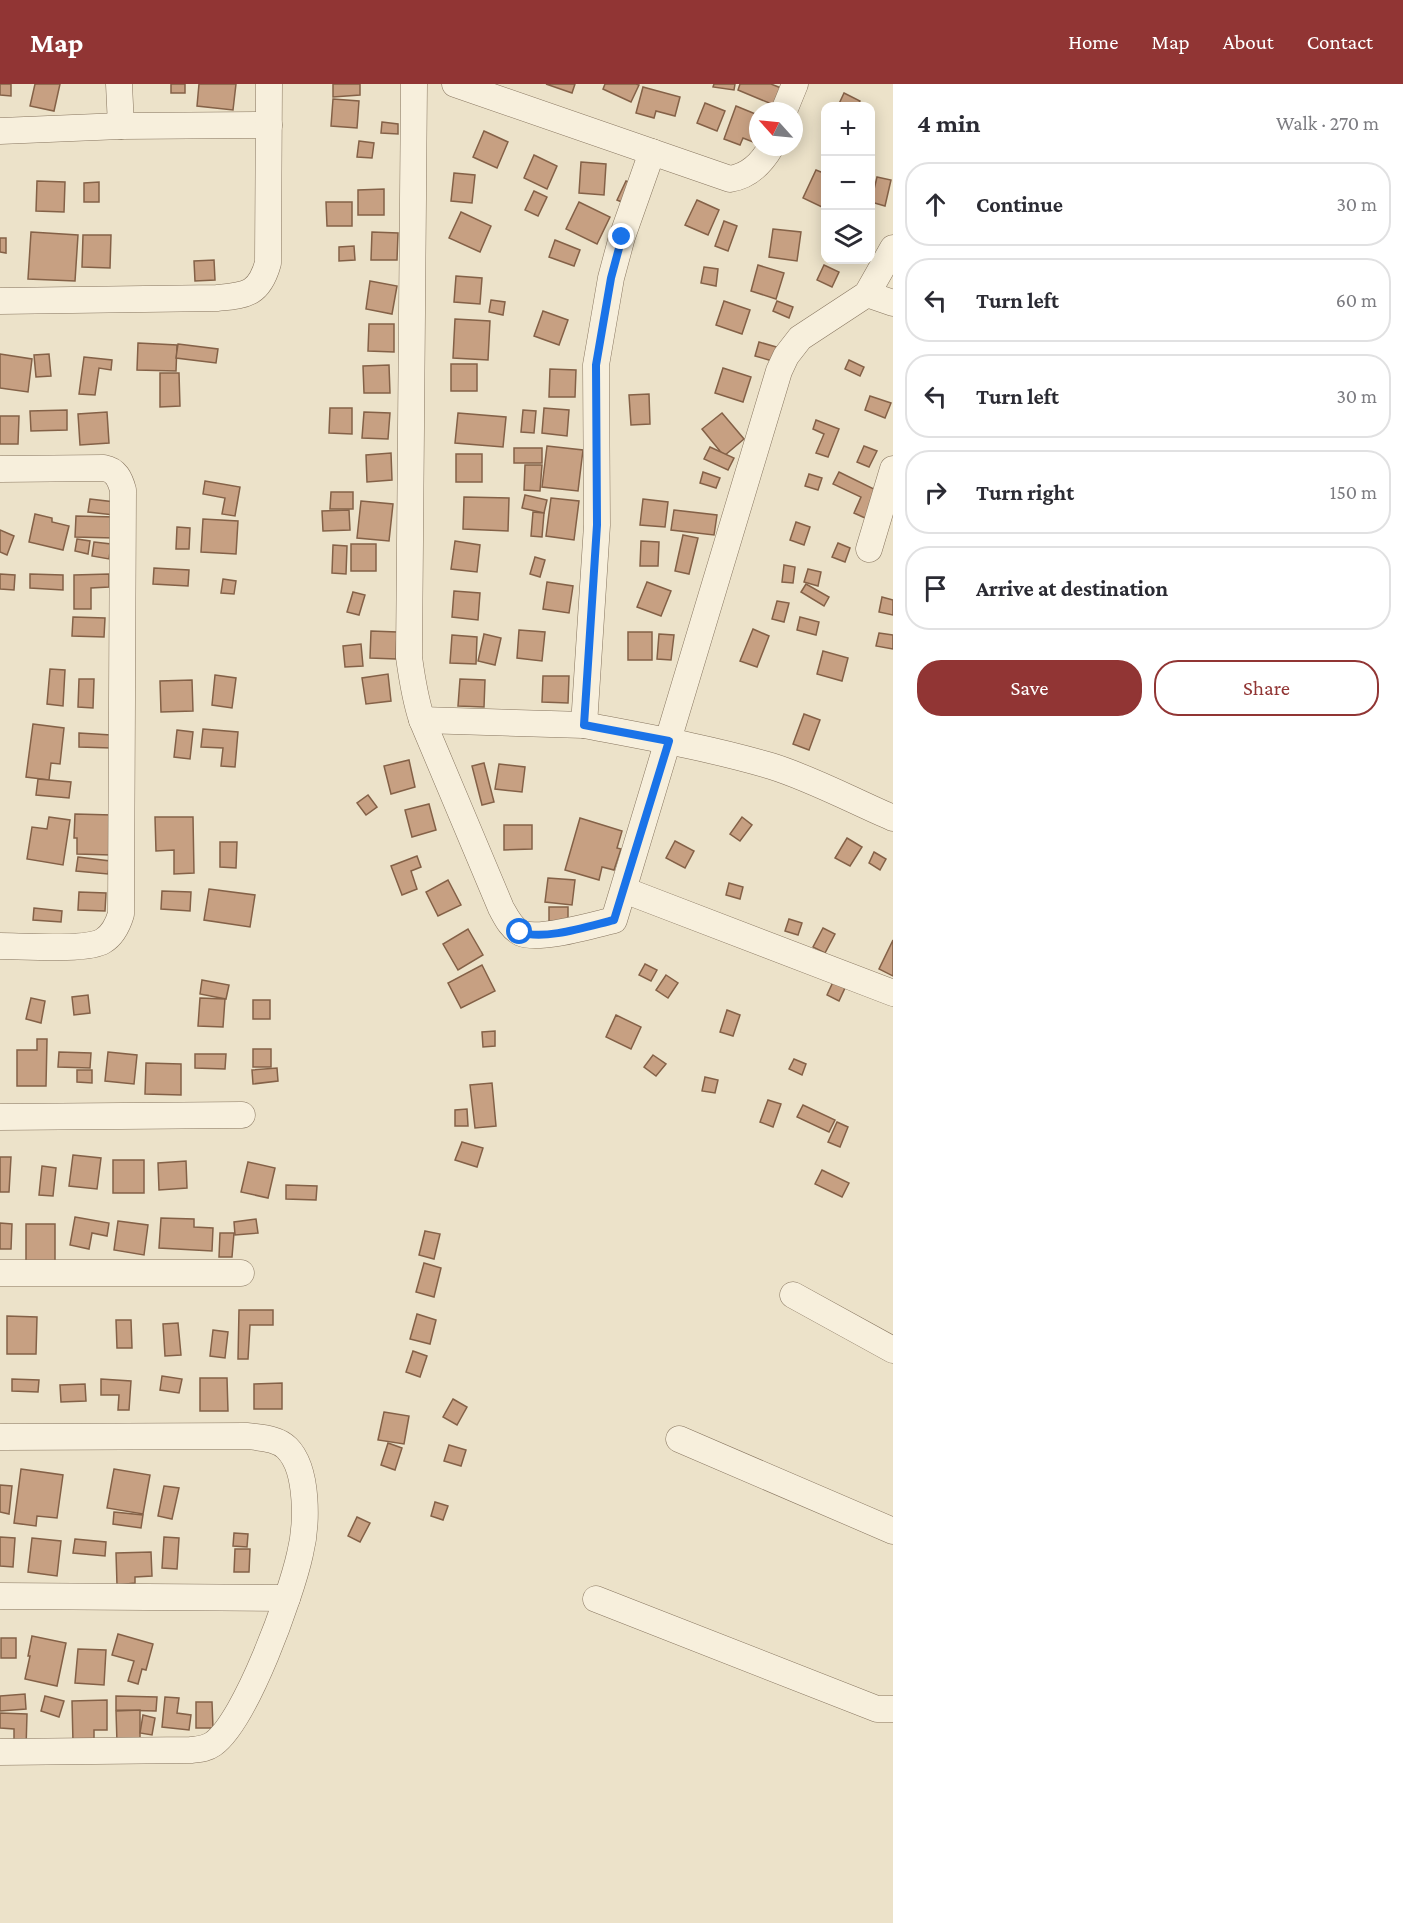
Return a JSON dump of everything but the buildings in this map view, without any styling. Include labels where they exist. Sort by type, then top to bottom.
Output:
[{"type":"street","points":[[119,84],[121,126]]},
{"type":"street","points":[[0,301],[217,298],[243,296],[253,291],[264,275],[268,263],[269,84]]},
{"type":"street","points":[[414,84],[410,657],[416,700],[422,720],[501,908],[514,928],[528,935],[537,936],[614,920],[779,371],[786,356],[800,338],[867,294],[893,248]]},
{"type":"street","points":[[455,84],[720,177],[730,179],[740,177],[748,173],[765,156]]},
{"type":"street","points":[[788,102],[795,84]]},
{"type":"street","points":[[0,130],[269,125]]},
{"type":"street","points":[[584,725],[597,525],[596,365],[611,278],[622,237],[652,152]]},
{"type":"street","points":[[867,294],[893,303]]},
{"type":"street","points":[[0,469],[104,468],[116,474],[123,490],[121,914],[118,925],[101,942],[78,946],[0,946]]},
{"type":"street","points":[[869,549],[893,469]]},
{"type":"street","points":[[422,720],[584,725],[669,741],[771,766],[893,819]]},
{"type":"street","points":[[624,890],[893,993]]},
{"type":"street","points":[[0,1117],[242,1114]]},
{"type":"street","points":[[0,1273],[241,1273]]},
{"type":"street","points":[[794,1295],[893,1350]]},
{"type":"street","points":[[0,1437],[248,1436],[273,1440],[289,1449],[295,1461],[302,1481],[304,1515],[301,1553],[263,1662],[230,1726],[212,1745],[203,1749],[191,1750],[0,1752]]},
{"type":"street","points":[[679,1439],[893,1531]]},
{"type":"street","points":[[0,1596],[287,1598]]},
{"type":"street","points":[[596,1599],[877,1709],[893,1709]]},
{"type":"route","points":[[520,932],[528,935],[545,935],[614,920],[669,741],[584,725],[597,525],[596,365],[611,278],[622,237]]}]
